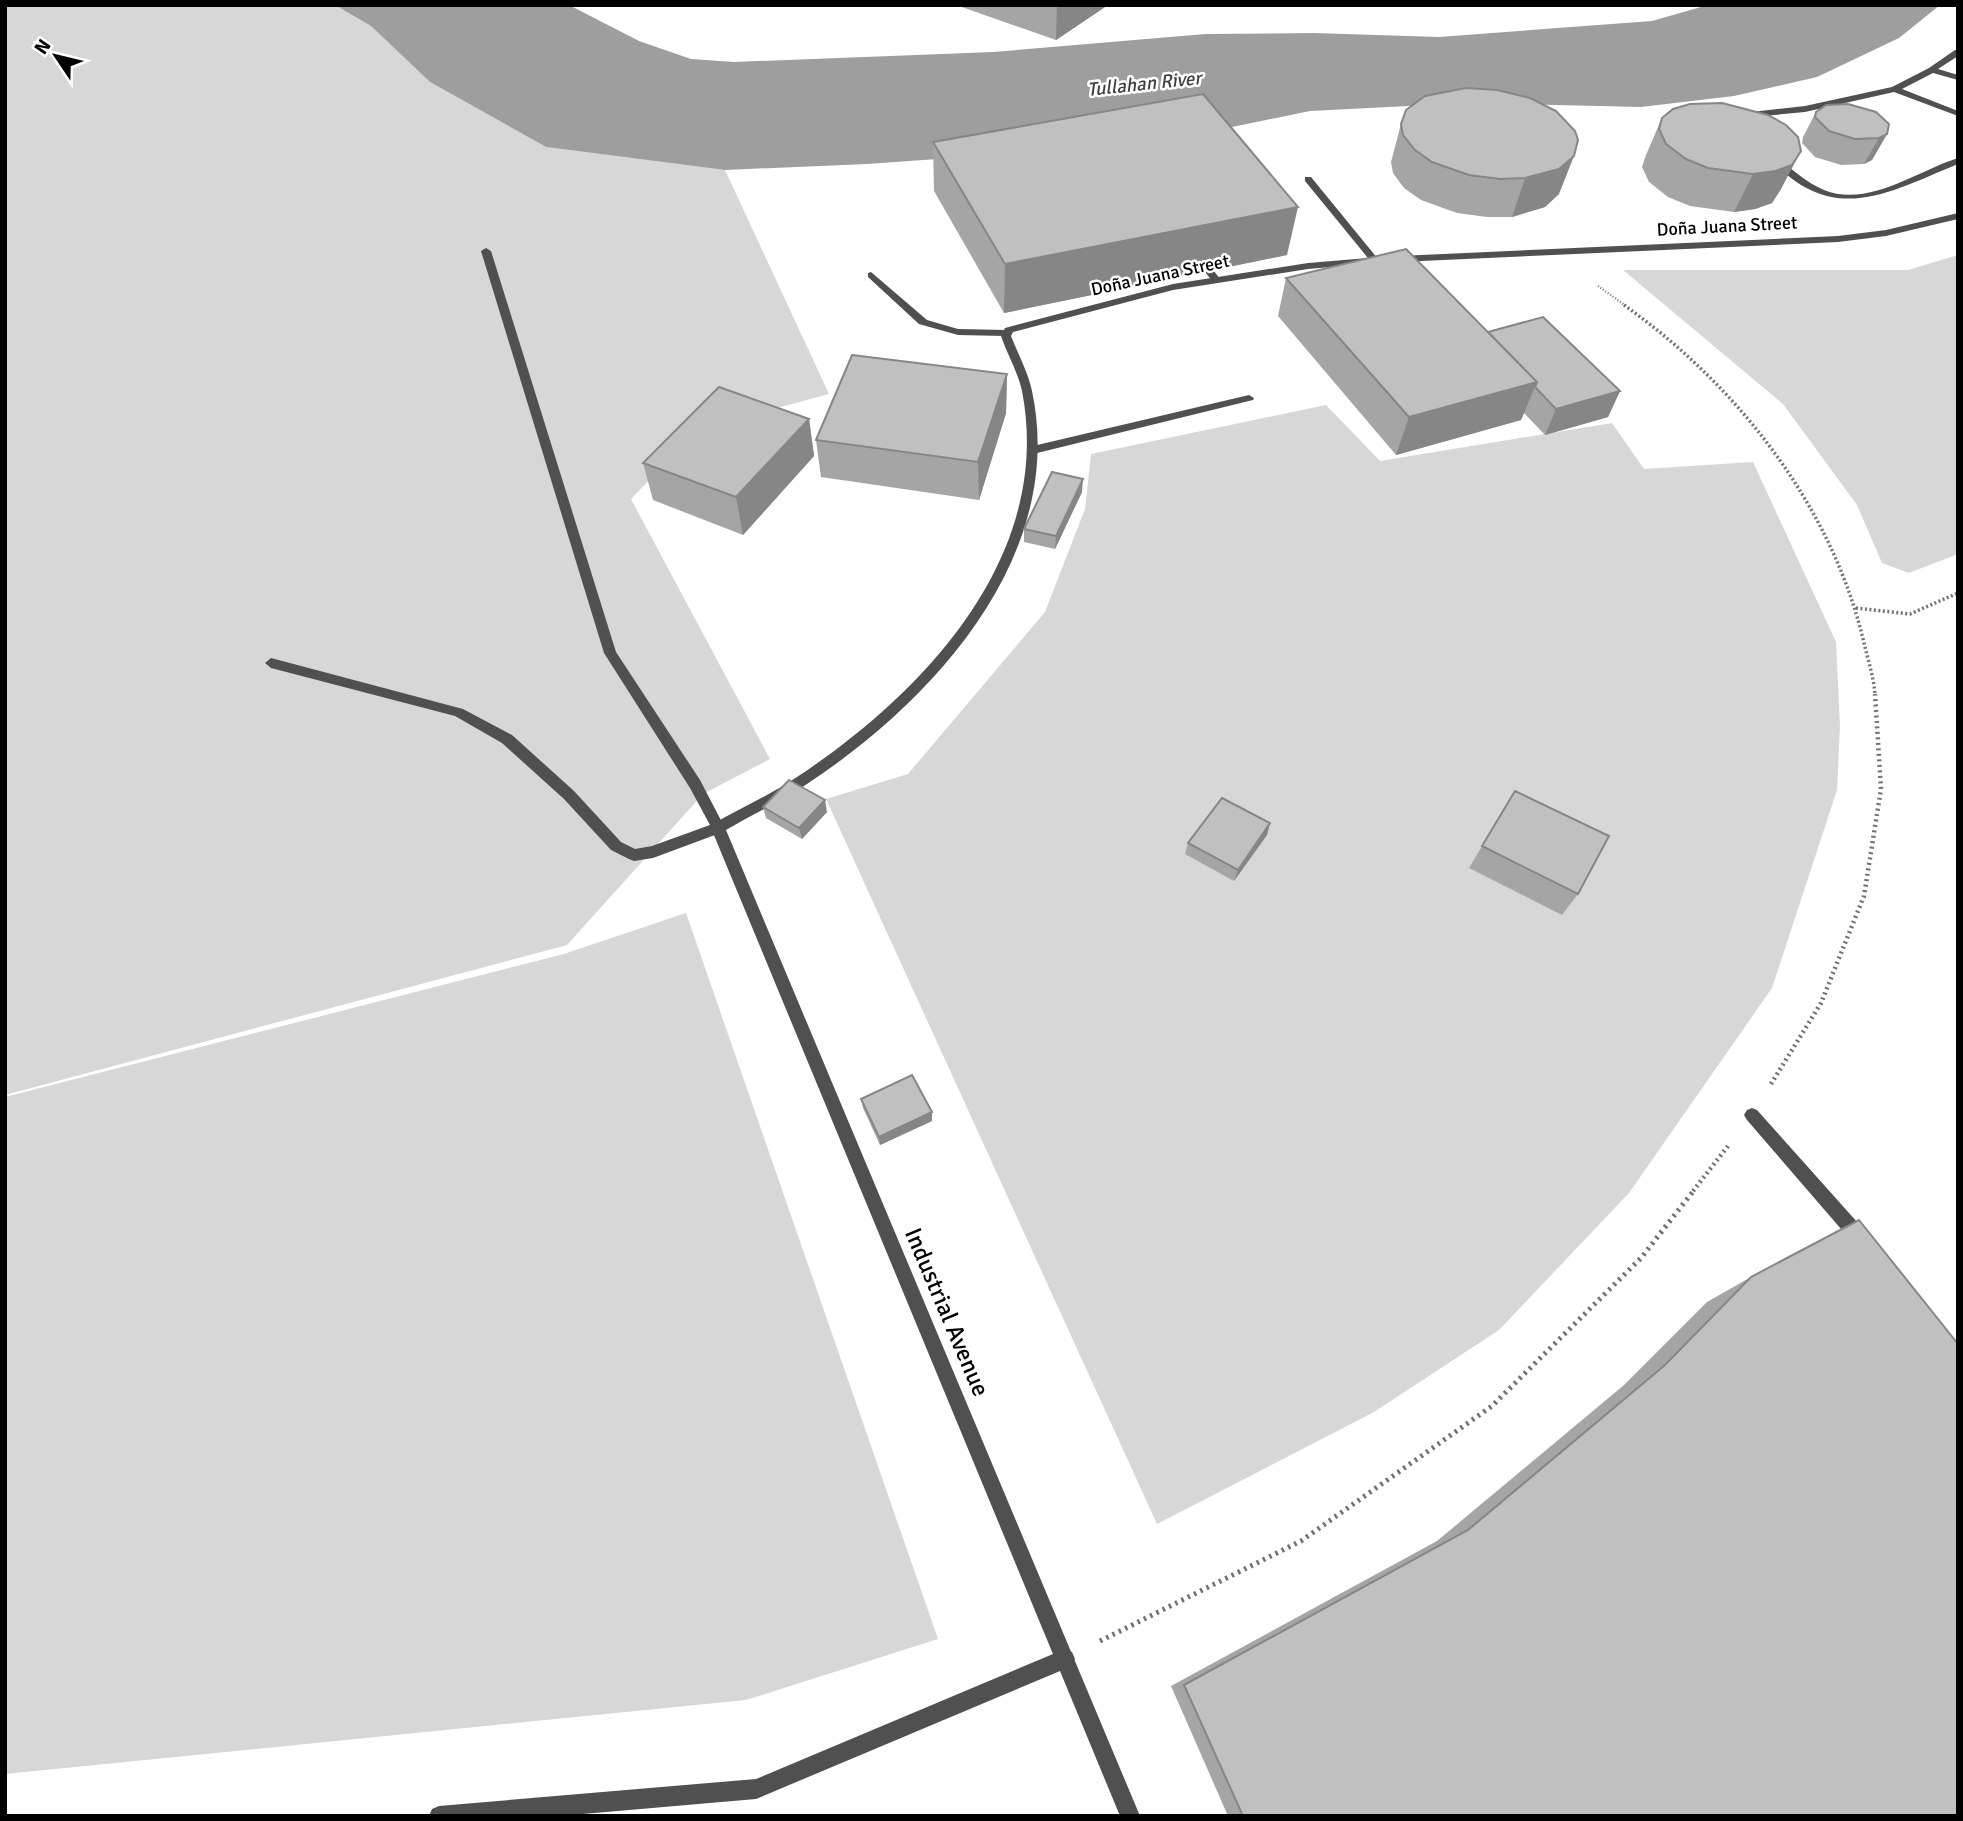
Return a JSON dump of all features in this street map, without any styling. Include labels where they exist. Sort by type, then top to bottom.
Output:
[{"type":"street","points":[[1741,132],[1740,123],[1751,115],[1805,109],[1895,89],[1932,70],[1958,52]]},
{"type":"street","points":[[1932,70],[1958,78]]},
{"type":"street","points":[[1895,89],[1958,114]]},
{"type":"street","points":[[1770,156],[1824,194],[1846,197],[1877,193],[1958,161]]},
{"type":"street","points":[[1308,178],[1375,261]]},
{"type":"street","name":"Doña Juana Street","points":[[1006,333],[1013,328],[1089,308],[1215,279],[1308,265],[1838,239],[1886,233],[1958,216]]},
{"type":"street","name":"Industrial Avenue","points":[[486,251],[610,653],[695,784],[718,828],[1130,1816]]},
{"type":"street","points":[[1194,251],[1215,279]]},
{"type":"street","points":[[271,663],[459,712],[507,739],[569,795],[615,846],[634,855],[653,852],[718,828],[810,776],[891,713],[954,647],[998,580],[1024,513],[1033,450],[1027,390],[1006,333],[958,332],[923,322],[871,275]]},
{"type":"street","points":[[1033,450],[1250,398]]},
{"type":"street","points":[[1752,1115],[1868,1248]]},
{"type":"street","points":[[439,1816],[757,1789],[1065,1659]]},
{"type":"path","points":[[1065,1659],[1301,1541],[1492,1406],[1641,1258],[1752,1115],[1821,1003],[1864,895],[1881,789],[1875,688],[1856,608],[1816,518],[1771,448],[1718,385],[1657,329],[1591,281]]},
{"type":"path","points":[[1856,608],[1910,614],[1958,593]]},
{"type":"shaded area","points":[[5,5],[335,5],[371,26],[430,82],[546,147],[725,170],[829,394],[698,429],[631,499],[770,759],[703,794],[567,945],[5,1095]]},
{"type":"shaded area","points":[[1958,255],[1958,554],[1909,573],[1882,563],[1857,505],[1783,404],[1623,270],[1908,270]]},
{"type":"shaded area","points":[[1326,405],[1380,461],[1612,423],[1644,469],[1753,462],[1836,642],[1840,726],[1837,790],[1772,988],[1629,1193],[1499,1330],[1374,1412],[1157,1524],[826,799],[908,774],[1045,612],[1085,509],[1091,454]]},
{"type":"shaded area","points":[[686,913],[938,1639],[746,1700],[5,1774],[5,1097],[564,954]]},
{"type":"water","name":"Tullahan River","points":[[335,5],[569,5],[639,41],[691,59],[734,62],[993,52],[1206,34],[1314,33],[1439,37],[1652,21],[1708,5],[1940,5],[1899,38],[1817,77],[1734,96],[1641,107],[1467,103],[1310,111],[1150,144],[867,164],[725,170],[546,147],[430,82],[371,26]]},
{"type":"building","points":[[1466,88],[1497,90],[1530,98],[1556,111],[1575,131],[1578,140],[1574,156],[1559,169],[1525,178],[1500,179],[1469,175],[1432,162],[1415,150],[1403,135],[1401,124],[1406,110],[1425,96]]},
{"type":"building","points":[[1203,94],[1298,207],[1005,264],[933,142]]},
{"type":"building","points":[[1722,103],[1768,115],[1786,125],[1798,137],[1801,151],[1792,165],[1753,174],[1708,168],[1686,159],[1666,144],[1659,129],[1662,118],[1673,109],[1690,104]]},
{"type":"building","points":[[1848,104],[1876,112],[1889,124],[1887,134],[1879,138],[1855,139],[1829,131],[1815,117],[1816,112],[1826,105]]},
{"type":"building","points":[[1406,249],[1537,382],[1409,417],[1286,278]]},
{"type":"building","points":[[1543,317],[1620,391],[1556,409],[1535,387],[1537,382],[1488,332]]},
{"type":"building","points":[[852,355],[1007,374],[978,462],[816,440]]},
{"type":"building","points":[[719,387],[809,419],[736,497],[643,463]]},
{"type":"building","points":[[1052,472],[1083,479],[1056,536],[1024,529]]},
{"type":"building","points":[[789,780],[825,800],[799,828],[763,807]]},
{"type":"building","points":[[1515,791],[1609,836],[1578,894],[1482,846]]},
{"type":"building","points":[[1222,798],[1270,823],[1238,870],[1188,843]]},
{"type":"building","points":[[912,1075],[932,1112],[879,1137],[861,1099]]},
{"type":"building","points":[[1859,1220],[1958,1344],[1958,1816],[1243,1816],[1184,1685],[1468,1530],[1665,1365],[1751,1277]]}]
